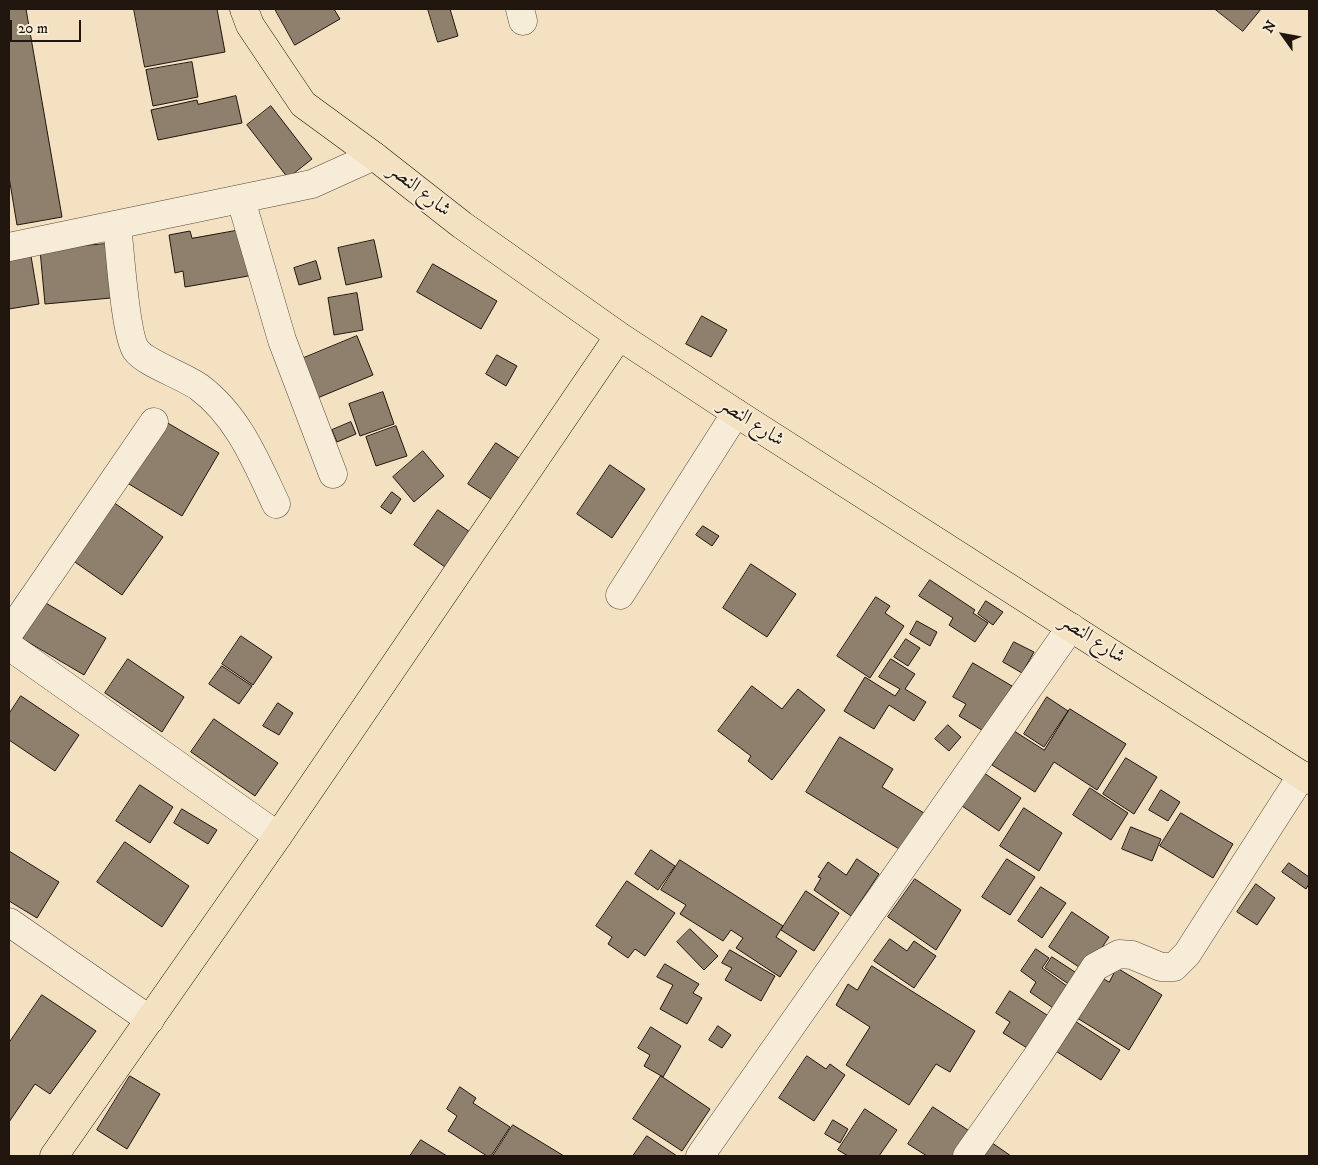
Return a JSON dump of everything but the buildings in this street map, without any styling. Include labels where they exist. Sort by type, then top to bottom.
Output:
[{"type":"main road","name":"شارع النصر","points":[[244,9],[250,25],[303,104],[374,156],[462,225],[619,336],[736,413],[1306,777]]},
{"type":"main road","points":[[54,1156],[278,836],[619,336]]},
{"type":"street","points":[[9,247],[312,184],[374,156]]},
{"type":"street","points":[[241,200],[282,340],[333,474]]},
{"type":"street","points":[[116,226],[129,324],[136,350],[146,358],[199,386],[227,413],[248,446],[276,504]]},
{"type":"street","points":[[620,595],[736,413]]},
{"type":"street","points":[[9,633],[154,422]]},
{"type":"street","points":[[700,1156],[1071,627]]},
{"type":"street","points":[[9,646],[278,836]]},
{"type":"street","points":[[967,1156],[1038,1055],[1095,967],[1119,954],[1132,955],[1162,967],[1174,967],[1187,954],[1306,777]]},
{"type":"street","points":[[9,922],[150,1020]]}]
